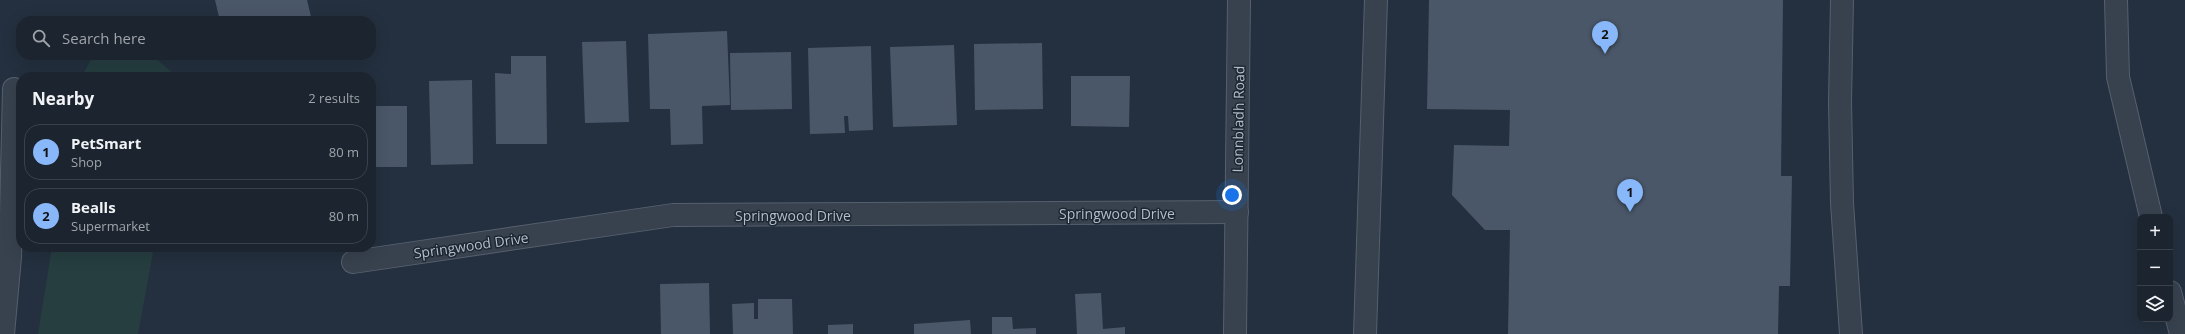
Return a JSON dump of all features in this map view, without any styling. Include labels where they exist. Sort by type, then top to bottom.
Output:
[{"type":"street","name":"Lonnbladh Road","points":[[1235,334],[1239,0]]},
{"type":"street","points":[[1365,334],[1376,0]]},
{"type":"street","points":[[1842,0],[1840,102],[1842,203],[1851,334]]},
{"type":"street","points":[[2116,0],[2118,77],[2150,214]]},
{"type":"street","points":[[3,334],[10,257],[14,89]]},
{"type":"street","name":"Springwood Drive","points":[[352,262],[673,215],[1237,212]]},
{"type":"street","points":[[2173,303],[2181,334]]},
{"type":"green space","points":[[91,60],[158,60],[171,72],[84,72]]},
{"type":"green space","points":[[51,252],[153,252],[138,334],[38,334]]},
{"type":"building","points":[[215,0],[307,0],[311,16],[219,16]]},
{"type":"building","points":[[1429,0],[1783,0],[1781,176],[1792,176],[1790,286],[1779,286],[1778,334],[1508,334],[1510,230],[1485,230],[1452,195],[1454,145],[1509,146],[1510,110],[1427,109]]},
{"type":"building","points":[[727,31],[730,105],[702,106],[703,144],[671,145],[670,109],[650,109],[648,34]]},
{"type":"building","points":[[626,41],[629,122],[585,123],[582,42]]},
{"type":"building","points":[[1042,43],[1043,109],[975,110],[974,44]]},
{"type":"building","points":[[954,45],[957,125],[893,127],[890,47]]},
{"type":"building","points":[[871,46],[873,130],[849,131],[848,116],[844,116],[845,133],[810,134],[808,48]]},
{"type":"building","points":[[791,52],[792,109],[731,110],[730,53]]},
{"type":"building","points":[[511,56],[546,56],[547,144],[496,144],[495,73],[511,74]]},
{"type":"building","points":[[1071,76],[1130,76],[1129,127],[1071,126]]},
{"type":"building","points":[[472,80],[473,164],[431,165],[429,81]]},
{"type":"building","points":[[376,106],[407,106],[407,167],[376,167]]},
{"type":"building","points":[[709,283],[710,334],[661,334],[660,284]]},
{"type":"building","points":[[1101,293],[1103,329],[1125,327],[1125,334],[1077,334],[1075,294]]},
{"type":"building","points":[[758,299],[792,299],[793,334],[733,334],[732,304],[754,303],[754,319],[758,319]]},
{"type":"building","points":[[992,317],[1012,317],[1013,329],[1036,328],[1036,334],[992,334]]},
{"type":"building","points":[[970,320],[971,334],[914,334],[914,324]]},
{"type":"building","points":[[853,324],[853,334],[828,334],[828,325]]},
{"type":"place","name":"Bealls","points":[[1605,54]]},
{"type":"place","name":"PetSmart","points":[[1630,212]]}]
